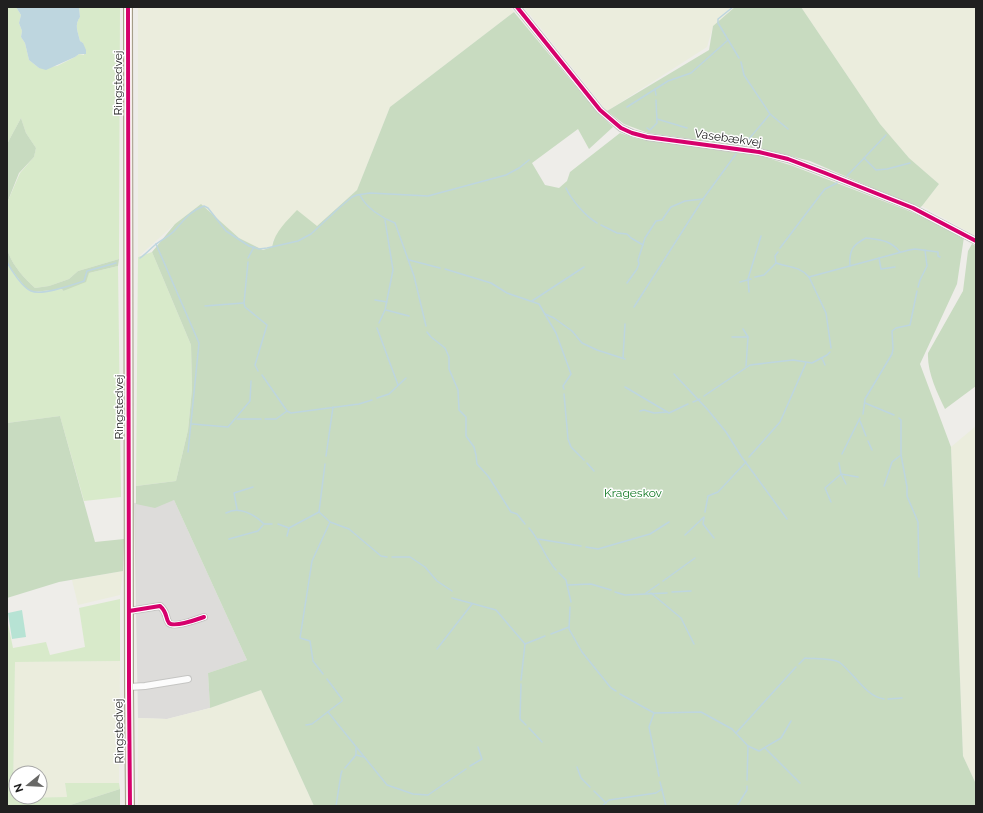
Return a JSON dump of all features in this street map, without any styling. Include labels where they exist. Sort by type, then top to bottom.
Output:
[{"type":"main road","name":"Ringstedvej","points":[[128,7],[128,687],[130,806]]},
{"type":"street","name":"Vasebækvej","points":[[517,7],[600,110],[621,128],[647,137],[759,152],[788,159],[912,208],[976,241]]},
{"type":"street","points":[[129,611],[160,606],[166,611],[169,622],[172,624],[179,624],[204,617]]},
{"type":"street","points":[[128,687],[145,686],[188,679]]},
{"type":"shaded area","points":[[174,500],[247,660],[208,673],[210,708],[167,719],[138,718],[134,503]]},
{"type":"green space","points":[[7,7],[16,7],[21,15],[19,23],[22,31],[21,37],[25,43],[29,60],[39,68],[57,66],[79,54],[84,55],[83,43],[80,41],[77,29],[77,23],[80,17],[79,7],[120,7],[119,259],[78,271],[69,279],[49,286],[35,288],[18,270],[7,249],[7,203],[20,173],[34,157],[36,148],[26,133],[21,118],[7,144]]},
{"type":"green space","points":[[138,7],[510,7],[514,12],[390,107],[357,190],[317,226],[273,240],[272,247],[263,250],[239,238],[201,204],[175,224],[138,257]]},
{"type":"green space","points":[[524,7],[735,7],[713,26],[707,47],[607,111]]},
{"type":"green space","points":[[735,7],[801,7],[880,124],[909,158],[939,184],[922,206],[919,208],[810,161],[763,149],[648,133],[624,124],[607,111],[709,50],[713,26]]},
{"type":"green space","points":[[801,7],[976,7],[976,236],[922,206],[939,184],[909,158],[880,124]]},
{"type":"green space","name":"Krageskov","points":[[514,12],[598,113],[613,127],[589,149],[578,129],[532,163],[545,185],[559,188],[567,181],[570,172],[620,133],[635,138],[665,143],[761,156],[793,166],[914,213],[964,237],[957,284],[920,364],[951,447],[963,756],[976,784],[976,806],[314,806],[261,690],[210,708],[208,673],[247,660],[174,500],[155,508],[136,504],[136,486],[176,481],[188,430],[192,389],[191,345],[152,252],[175,224],[201,204],[239,238],[263,250],[272,247],[276,236],[285,222],[297,210],[317,226],[357,190],[390,107]]},
{"type":"green space","points":[[21,118],[26,133],[36,148],[34,157],[19,173],[7,203],[7,144]]},
{"type":"green space","points":[[972,244],[976,246],[976,386],[945,409],[931,375],[928,353],[963,291],[968,251]]},
{"type":"green space","points":[[7,249],[18,270],[35,288],[49,286],[69,279],[78,271],[119,259],[118,266],[89,273],[86,282],[63,291],[62,289],[33,292],[26,288],[8,265]]},
{"type":"green space","points":[[152,252],[191,345],[192,389],[188,430],[176,481],[136,486],[138,257]]},
{"type":"green space","points":[[7,262],[33,292],[62,289],[63,291],[89,273],[118,266],[121,497],[84,501],[60,416],[7,423]]},
{"type":"green space","points":[[60,416],[95,542],[124,539],[123,571],[59,582],[7,598],[7,423]]},
{"type":"green space","points":[[976,426],[976,784],[963,756],[951,447]]},
{"type":"green space","points":[[123,571],[120,595],[78,605],[72,580]]},
{"type":"green space","points":[[120,599],[120,661],[15,662],[13,765],[8,765],[8,805],[48,805],[48,797],[67,797],[65,783],[119,783],[120,789],[67,806],[7,806],[7,619],[13,648],[46,642],[50,655],[85,647],[79,608]]},
{"type":"green space","points":[[22,610],[26,637],[12,639],[8,613]]},
{"type":"green space","points":[[120,661],[119,783],[65,783],[67,797],[48,797],[48,765],[13,765],[15,662]]},
{"type":"green space","points":[[261,690],[314,806],[138,806],[138,718],[167,719],[210,708]]},
{"type":"green space","points":[[120,789],[120,806],[67,806]]},
{"type":"water","points":[[16,7],[79,7],[80,17],[77,23],[77,29],[80,41],[83,43],[86,50],[86,54],[79,54],[46,70],[39,68],[29,60],[25,43],[21,37],[22,31],[19,23],[21,15]]},
{"type":"waterway","points":[[733,7],[718,19],[718,23],[739,58]]},
{"type":"waterway","points":[[627,107],[668,81],[691,73],[728,40]]},
{"type":"waterway","points":[[741,62],[744,75],[770,114],[788,129]]},
{"type":"waterway","points":[[655,89],[656,95]]},
{"type":"waterway","points":[[647,128],[650,130],[657,123],[656,100]]},
{"type":"waterway","points":[[743,146],[770,114]]},
{"type":"waterway","points":[[657,119],[687,128]]},
{"type":"waterway","points":[[847,176],[886,135]]},
{"type":"waterway","points":[[634,307],[703,199],[736,154]]},
{"type":"waterway","points":[[864,158],[876,170],[887,169],[910,163]]},
{"type":"waterway","points":[[140,258],[173,232],[191,213],[204,206],[208,208],[226,231],[249,246],[259,249],[267,248],[298,241],[311,234],[340,207],[352,197],[357,195],[370,193],[428,196],[506,175],[519,168],[529,160]]},
{"type":"waterway","points":[[780,248],[825,189],[837,183]]},
{"type":"waterway","points":[[566,188],[579,207],[597,223]]},
{"type":"waterway","points":[[360,195],[366,204],[375,212],[395,223],[414,276],[426,326]]},
{"type":"waterway","points":[[627,283],[637,269],[639,264],[638,260],[645,238],[656,221],[662,220],[671,207],[685,201],[703,199]]},
{"type":"waterway","points":[[379,323],[385,310],[393,270],[385,220]]},
{"type":"waterway","points":[[601,225],[617,233],[627,234],[643,245]]},
{"type":"waterway","points":[[749,292],[748,279],[761,236]]},
{"type":"waterway","points":[[850,266],[852,249],[857,243],[866,238],[881,240],[889,243],[900,252]]},
{"type":"waterway","points":[[156,244],[199,343],[188,452]]},
{"type":"waterway","points":[[248,258],[254,247]]},
{"type":"waterway","points":[[809,277],[915,249],[938,252],[938,256],[940,257]]},
{"type":"waterway","points":[[918,287],[927,266],[925,250]]},
{"type":"waterway","points":[[778,252],[775,256],[776,263],[798,269],[809,277],[826,313],[831,348]]},
{"type":"waterway","points":[[879,258],[881,269],[895,267]]},
{"type":"waterway","points":[[409,260],[440,268]]},
{"type":"waterway","points":[[7,262],[21,283],[31,291],[36,292],[57,289],[84,281],[87,271],[116,263]]},
{"type":"waterway","points":[[248,262],[244,303],[245,307],[267,325],[255,365],[258,371]]},
{"type":"waterway","points":[[755,277],[764,275],[776,263]]},
{"type":"waterway","points":[[532,301],[584,267]]},
{"type":"waterway","points":[[445,269],[491,283],[507,293],[539,304],[556,333],[571,374],[563,386],[564,389]]},
{"type":"waterway","points":[[740,282],[751,279]]},
{"type":"waterway","points":[[863,414],[865,399],[892,354],[892,331],[896,328],[910,325],[917,291]]},
{"type":"waterway","points":[[375,300],[387,302]]},
{"type":"waterway","points":[[205,306],[243,303]]},
{"type":"waterway","points":[[386,310],[409,316]]},
{"type":"waterway","points":[[545,314],[554,318],[572,331],[582,343],[597,350],[625,359]]},
{"type":"waterway","points":[[623,358],[625,324]]},
{"type":"waterway","points":[[377,328],[398,385]]},
{"type":"waterway","points":[[743,329],[748,337],[746,366]]},
{"type":"waterway","points":[[427,332],[445,348],[449,357],[449,369],[458,390],[459,410],[466,417],[466,436],[474,447],[477,464],[488,476],[511,512],[517,514],[525,524]]},
{"type":"waterway","points":[[732,337],[748,337]]},
{"type":"waterway","points":[[704,396],[750,365],[793,360],[812,363],[830,352]]},
{"type":"waterway","points":[[822,358],[825,365]]},
{"type":"waterway","points":[[749,457],[780,422],[806,363]]},
{"type":"waterway","points":[[674,374],[708,410],[726,432],[741,456],[787,519]]},
{"type":"waterway","points":[[262,375],[287,411],[291,413],[359,404],[372,400]]},
{"type":"waterway","points":[[377,398],[389,394],[406,378]]},
{"type":"waterway","points":[[192,424],[228,427],[250,401],[251,381]]},
{"type":"waterway","points":[[625,387],[669,413],[688,404]]},
{"type":"waterway","points":[[564,394],[568,439],[571,447],[584,460]]},
{"type":"waterway","points":[[693,402],[700,399]]},
{"type":"waterway","points":[[865,403],[894,415]]},
{"type":"waterway","points":[[326,456],[333,407]]},
{"type":"waterway","points":[[640,411],[644,410],[654,413],[667,412]]},
{"type":"waterway","points":[[265,419],[276,419],[287,411]]},
{"type":"waterway","points":[[842,454],[860,418]]},
{"type":"waterway","points":[[899,418],[901,420],[901,455],[907,487],[907,496],[918,522],[919,577]]},
{"type":"waterway","points":[[237,419],[261,419]]},
{"type":"waterway","points":[[860,421],[866,436]]},
{"type":"waterway","points":[[868,441],[872,450]]},
{"type":"waterway","points":[[884,486],[892,462],[901,455]]},
{"type":"waterway","points":[[705,512],[708,496],[718,492],[746,462]]},
{"type":"waterway","points":[[587,463],[594,471]]},
{"type":"waterway","points":[[839,463],[841,474],[846,484]]},
{"type":"waterway","points":[[319,512],[325,464]]},
{"type":"waterway","points":[[831,502],[825,488],[841,474],[858,477]]},
{"type":"waterway","points":[[237,509],[234,493],[253,487]]},
{"type":"waterway","points":[[226,513],[236,510],[246,512],[256,517],[264,524],[272,524]]},
{"type":"waterway","points":[[319,512],[330,522],[349,529],[381,556],[387,557]]},
{"type":"waterway","points":[[278,524],[289,528],[319,512]]},
{"type":"waterway","points":[[685,535],[704,517]]},
{"type":"waterway","points":[[704,518],[703,524],[714,538]]},
{"type":"waterway","points":[[323,674],[313,661],[310,641],[300,638],[312,561],[330,522]]},
{"type":"waterway","points":[[586,547],[598,549],[650,534],[669,522]]},
{"type":"waterway","points":[[229,539],[258,531],[263,525]]},
{"type":"waterway","points":[[287,536],[289,528]]},
{"type":"waterway","points":[[529,528],[556,570]]},
{"type":"waterway","points":[[538,539],[581,546]]},
{"type":"waterway","points":[[392,557],[410,557],[425,567],[437,581],[452,591]]},
{"type":"waterway","points":[[663,581],[695,558]]},
{"type":"waterway","points":[[559,573],[566,580],[571,602]]},
{"type":"waterway","points":[[567,585],[591,584],[611,590]]},
{"type":"waterway","points":[[646,593],[659,584]]},
{"type":"waterway","points":[[672,592],[691,591]]},
{"type":"waterway","points":[[615,592],[625,595],[667,593]]},
{"type":"waterway","points":[[651,593],[681,618],[694,644]]},
{"type":"waterway","points":[[452,598],[496,610],[525,644],[521,680]]},
{"type":"waterway","points":[[437,649],[472,604]]},
{"type":"waterway","points":[[570,607],[569,629],[582,652],[611,688],[616,691]]},
{"type":"waterway","points":[[551,634],[569,627]]},
{"type":"waterway","points":[[525,644],[545,636]]},
{"type":"waterway","points":[[799,664],[805,658],[827,659],[839,662],[871,694],[884,699]]},
{"type":"waterway","points":[[736,733],[796,667]]},
{"type":"waterway","points":[[306,725],[312,724],[342,701],[327,679]]},
{"type":"waterway","points":[[521,684],[520,719],[526,725]]},
{"type":"waterway","points":[[620,694],[654,713],[701,712],[732,729],[748,746],[759,751],[781,738],[791,721]]},
{"type":"waterway","points":[[888,699],[902,698]]},
{"type":"waterway","points":[[328,712],[387,785],[413,794],[428,795],[466,769]]},
{"type":"waterway","points":[[654,713],[649,727],[659,776]]},
{"type":"waterway","points":[[529,728],[542,742]]},
{"type":"waterway","points":[[747,780],[748,746]]},
{"type":"waterway","points":[[470,766],[482,759],[478,747]]},
{"type":"waterway","points":[[356,748],[356,755],[364,757]]},
{"type":"waterway","points":[[765,748],[800,783]]},
{"type":"waterway","points":[[345,768],[356,755]]},
{"type":"waterway","points":[[577,767],[581,778],[590,787]]},
{"type":"waterway","points":[[336,806],[342,771]]},
{"type":"waterway","points":[[660,782],[666,806]]},
{"type":"waterway","points":[[737,806],[747,790],[747,786]]},
{"type":"waterway","points":[[602,806],[609,800],[656,793],[662,789]]},
{"type":"waterway","points":[[594,791],[606,803]]},
{"type":"cycle path","points":[[128,7],[130,806]]},
{"type":"cycle path","points":[[517,7],[600,110],[621,128],[647,137],[759,152],[788,159],[913,208],[976,241]]},
{"type":"cycle path","points":[[129,611],[160,606],[169,623],[172,624],[186,623],[204,617]]}]
